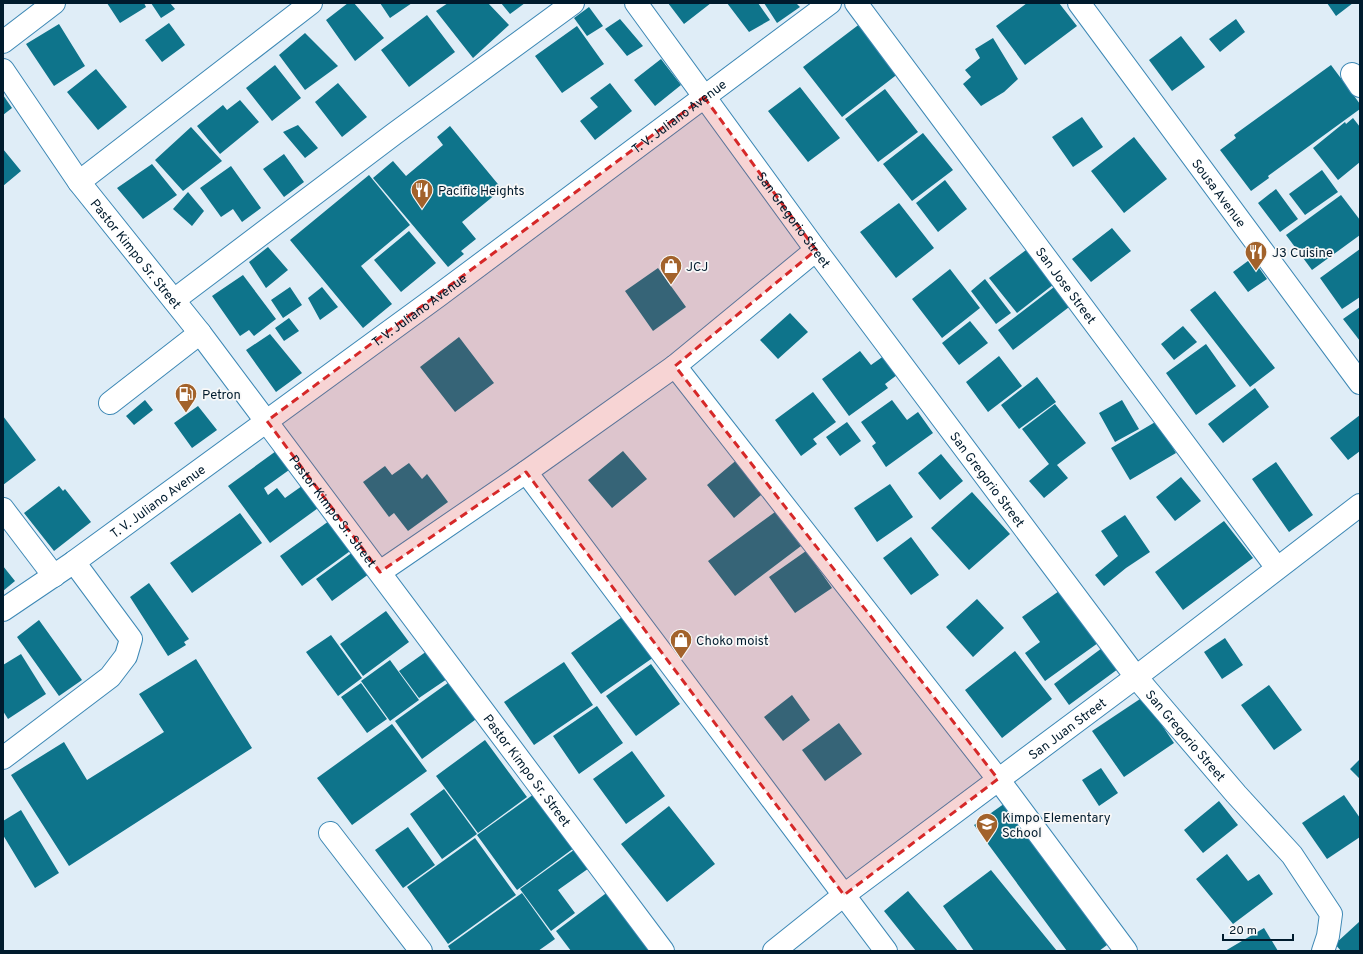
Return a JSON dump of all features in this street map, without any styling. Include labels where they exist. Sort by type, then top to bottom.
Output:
[{"type":"street","points":[[3,42],[54,3]]},
{"type":"street","points":[[79,182],[311,3]]},
{"type":"street","points":[[174,300],[394,134],[574,3]]},
{"type":"street","name":"San Gregorio Street","points":[[636,3],[816,250],[1136,677],[1236,794],[1292,856],[1324,901],[1331,914],[1331,922],[1323,951]]},
{"type":"street","name":"T. V. Juliano Avenue","points":[[3,610],[74,562],[438,296],[830,3]]},
{"type":"street","name":"San Jose Street","points":[[856,3],[1277,568]]},
{"type":"street","name":"Sousa Avenue","points":[[1079,3],[1360,383]]},
{"type":"street","name":"Pastor Kimpo Sr. Street","points":[[3,70],[79,182],[200,333],[267,421],[663,951]]},
{"type":"street","points":[[380,572],[526,472],[675,366],[816,250]]},
{"type":"street","points":[[110,403],[200,333]]},
{"type":"street","points":[[675,366],[998,779],[1126,951]]},
{"type":"street","points":[[526,472],[886,951]]},
{"type":"street","name":"San Juan Street","points":[[774,951],[844,895],[1136,677],[1360,505]]},
{"type":"street","points":[[3,509],[54,576]]},
{"type":"street","points":[[3,758],[110,678],[126,656],[131,639],[74,562]]},
{"type":"street","points":[[330,833],[421,951]]},
{"type":"highlighted area","points":[[704,97],[816,250],[675,366],[998,779],[844,895],[526,472],[380,572],[267,421]]},
{"type":"building","points":[[107,3],[144,3],[146,7],[120,23]]},
{"type":"building","points":[[151,3],[170,3],[175,9],[161,18]]},
{"type":"building","points":[[348,3],[354,3],[384,38],[355,61],[326,20]]},
{"type":"building","points":[[380,3],[412,3],[390,18]]},
{"type":"building","points":[[448,3],[488,3],[509,25],[473,58],[436,11]]},
{"type":"building","points":[[501,3],[525,3],[510,14]]},
{"type":"building","points":[[668,3],[711,3],[684,24]]},
{"type":"building","points":[[727,3],[758,3],[770,20],[749,32]]},
{"type":"building","points":[[764,3],[796,3],[800,7],[777,23]]},
{"type":"building","points":[[1027,3],[1059,3],[1077,26],[1025,65],[996,26]]},
{"type":"building","points":[[1327,3],[1353,3],[1336,16]]},
{"type":"building","points":[[589,7],[603,26],[587,36],[574,18]]},
{"type":"building","points":[[427,15],[455,52],[409,87],[381,50]]},
{"type":"building","points":[[620,19],[643,46],[627,56],[605,29]]},
{"type":"building","points":[[1236,19],[1245,32],[1220,52],[1209,39]]},
{"type":"building","points":[[169,23],[185,45],[162,62],[145,40]]},
{"type":"building","points":[[861,23],[899,73],[842,117],[803,67]]},
{"type":"building","points":[[59,24],[85,66],[54,86],[26,44]]},
{"type":"building","points":[[577,26],[604,64],[562,93],[535,56]]},
{"type":"building","points":[[305,33],[338,66],[305,90],[279,55]]},
{"type":"building","points":[[1181,36],[1205,67],[1172,91],[1149,60]]},
{"type":"building","points":[[993,38],[1018,79],[1004,92],[981,106],[963,84],[971,77],[965,70],[980,58],[975,49]]},
{"type":"building","points":[[661,59],[681,85],[655,106],[634,80]]},
{"type":"building","points":[[275,65],[301,98],[272,121],[246,88]]},
{"type":"building","points":[[1331,65],[1360,104],[1360,109],[1268,176],[1269,178],[1251,191],[1220,150],[1236,138],[1234,135]]},
{"type":"building","points":[[96,69],[127,107],[98,130],[67,92]]},
{"type":"building","points":[[338,83],[367,117],[342,137],[315,102]]},
{"type":"building","points":[[610,83],[632,111],[595,140],[580,121],[598,107],[590,98]]},
{"type":"building","points":[[800,87],[840,138],[808,162],[768,111]]},
{"type":"building","points":[[885,89],[918,132],[878,162],[845,119]]},
{"type":"building","points":[[3,95],[12,108],[3,115]]},
{"type":"building","points":[[240,100],[259,122],[220,154],[197,126],[223,105],[227,110]]},
{"type":"building","points":[[1082,117],[1103,147],[1073,167],[1052,137]]},
{"type":"building","points":[[1353,118],[1360,127],[1360,162],[1338,180],[1313,148],[1345,122],[1346,124]]},
{"type":"building","points":[[298,125],[318,148],[305,158],[283,132]]},
{"type":"building","points":[[450,126],[502,189],[462,222],[476,239],[461,251],[464,254],[448,267],[373,178],[393,161],[406,176],[443,145],[437,137]]},
{"type":"building","points":[[191,127],[222,161],[183,191],[155,160]]},
{"type":"building","points":[[923,133],[953,170],[912,201],[883,164]]},
{"type":"building","points":[[1134,137],[1167,179],[1124,213],[1091,171]]},
{"type":"building","points":[[3,149],[21,171],[3,186]]},
{"type":"building","points":[[284,154],[304,182],[284,197],[263,169]]},
{"type":"building","points":[[152,164],[177,195],[143,219],[117,188]]},
{"type":"building","points":[[231,166],[261,208],[242,222],[233,209],[221,217],[200,188]]},
{"type":"building","points":[[1322,170],[1338,192],[1305,215],[1289,194]]},
{"type":"building","points":[[369,175],[410,225],[361,266],[392,304],[363,328],[290,240]]},
{"type":"building","points":[[945,180],[967,209],[938,232],[916,203]]},
{"type":"building","points":[[1276,189],[1298,219],[1280,232],[1258,203]]},
{"type":"building","points":[[188,192],[204,211],[192,226],[173,209]]},
{"type":"building","points":[[1341,195],[1360,220],[1360,235],[1312,270],[1286,235]]},
{"type":"building","points":[[899,203],[934,248],[896,278],[860,232]]},
{"type":"building","points":[[1112,228],[1131,251],[1091,282],[1072,259]]},
{"type":"building","points":[[409,231],[436,263],[401,292],[374,260]]},
{"type":"building","points":[[268,247],[288,270],[266,288],[249,262]]},
{"type":"building","points":[[1030,247],[1058,281],[1017,313],[989,278]]},
{"type":"building","points":[[1360,249],[1360,297],[1342,309],[1320,278]]},
{"type":"building","points":[[1252,258],[1267,279],[1248,292],[1233,272]]},
{"type":"building","points":[[658,268],[686,307],[653,331],[625,291]]},
{"type":"building","points":[[950,269],[980,308],[942,338],[912,299]]},
{"type":"building","points":[[243,275],[276,319],[254,336],[249,330],[240,336],[212,296]]},
{"type":"building","points":[[985,279],[1011,313],[996,324],[971,291]]},
{"type":"building","points":[[1058,284],[1073,304],[1013,350],[998,330]]},
{"type":"building","points":[[290,287],[302,305],[283,318],[271,300]]},
{"type":"building","points":[[322,287],[338,307],[320,320],[308,298]]},
{"type":"building","points":[[1215,291],[1275,368],[1250,387],[1190,310]]},
{"type":"building","points":[[1360,307],[1360,341],[1343,319]]},
{"type":"building","points":[[790,313],[808,332],[778,359],[760,340]]},
{"type":"building","points":[[289,318],[299,331],[284,341],[275,328]]},
{"type":"building","points":[[970,321],[988,343],[959,365],[942,343]]},
{"type":"building","points":[[1183,326],[1197,342],[1174,360],[1161,344]]},
{"type":"building","points":[[270,334],[302,373],[276,392],[246,350]]},
{"type":"building","points":[[459,337],[494,383],[455,412],[420,367]]},
{"type":"building","points":[[1206,344],[1236,386],[1196,415],[1166,373]]},
{"type":"building","points":[[860,351],[871,365],[888,353],[901,372],[885,384],[888,388],[849,416],[822,379]]},
{"type":"building","points":[[999,356],[1022,386],[988,412],[966,382]]},
{"type":"building","points":[[1037,377],[1056,402],[1019,429],[1001,405]]},
{"type":"building","points":[[1255,388],[1269,407],[1223,443],[1208,424]]},
{"type":"building","points":[[813,392],[836,422],[813,439],[817,444],[801,456],[775,420]]},
{"type":"building","points":[[145,400],[153,410],[134,425],[126,416]]},
{"type":"building","points":[[892,400],[907,420],[918,412],[933,433],[886,467],[872,446],[876,443],[861,422]]},
{"type":"building","points":[[1122,400],[1139,429],[1115,442],[1099,413]]},
{"type":"building","points":[[1055,404],[1086,443],[1057,465],[1068,478],[1044,498],[1029,481],[1049,464],[1022,429]]},
{"type":"building","points":[[198,406],[217,430],[192,448],[174,423]]},
{"type":"building","points":[[1360,415],[1360,451],[1348,460],[1330,438]]},
{"type":"building","points":[[3,416],[36,460],[3,485]]},
{"type":"building","points":[[1157,421],[1176,453],[1130,480],[1111,448]]},
{"type":"building","points":[[847,422],[861,441],[840,456],[826,437]]},
{"type":"building","points":[[283,446],[296,465],[264,488],[268,495],[277,488],[285,498],[309,481],[325,503],[270,543],[228,486]]},
{"type":"building","points":[[623,451],[647,479],[612,508],[588,480]]},
{"type":"building","points":[[941,454],[963,481],[940,500],[918,473]]},
{"type":"building","points":[[739,458],[767,490],[734,518],[707,485]]},
{"type":"building","points":[[1276,462],[1313,515],[1289,532],[1252,479]]},
{"type":"building","points":[[409,463],[422,479],[427,474],[448,502],[408,531],[394,513],[389,517],[363,482],[385,466],[392,475]]},
{"type":"building","points":[[1181,477],[1201,501],[1175,521],[1156,497]]},
{"type":"building","points":[[890,484],[913,517],[877,542],[854,508]]},
{"type":"building","points":[[59,486],[63,491],[65,489],[91,522],[54,551],[24,513]]},
{"type":"building","points":[[972,492],[1010,534],[969,570],[931,528]]},
{"type":"building","points":[[775,512],[801,546],[735,596],[708,561]]},
{"type":"building","points":[[240,513],[262,543],[192,593],[170,563]]},
{"type":"building","points":[[1125,515],[1150,552],[1126,568],[1104,586],[1095,575],[1118,556],[1101,531]]},
{"type":"building","points":[[336,516],[357,546],[302,586],[280,556]]},
{"type":"building","points":[[1224,521],[1253,558],[1183,610],[1155,572]]},
{"type":"building","points":[[911,537],[939,575],[911,595],[883,558]]},
{"type":"building","points":[[357,549],[373,571],[332,601],[316,579]]},
{"type":"building","points":[[806,551],[832,588],[795,613],[769,577]]},
{"type":"building","points":[[3,566],[15,581],[3,591]]},
{"type":"building","points":[[149,583],[189,639],[184,642],[186,645],[168,656],[130,597]]},
{"type":"building","points":[[1062,589],[1098,643],[1045,681],[1025,653],[1040,642],[1022,617]]},
{"type":"building","points":[[977,599],[1004,628],[973,657],[946,627]]},
{"type":"building","points":[[386,611],[409,642],[363,676],[340,644]]},
{"type":"building","points":[[625,615],[654,657],[601,694],[571,653]]},
{"type":"building","points":[[39,620],[82,680],[59,696],[17,637]]},
{"type":"building","points":[[331,635],[362,678],[338,696],[306,652]]},
{"type":"building","points":[[1225,638],[1243,665],[1222,679],[1204,652]]},
{"type":"building","points":[[1102,648],[1118,669],[1069,705],[1054,684]]},
{"type":"building","points":[[427,651],[447,679],[419,698],[399,671]]},
{"type":"building","points":[[1015,651],[1052,699],[1002,738],[965,690]]},
{"type":"building","points":[[21,654],[46,694],[8,719],[3,711],[3,665]]},
{"type":"building","points":[[196,659],[252,748],[69,866],[11,775],[64,742],[87,780],[164,732],[139,694]]},
{"type":"building","points":[[390,660],[419,700],[390,721],[361,681]]},
{"type":"building","points":[[564,662],[593,705],[534,745],[504,702]]},
{"type":"building","points":[[651,664],[680,704],[636,736],[606,696]]},
{"type":"building","points":[[452,680],[479,717],[422,759],[395,721]]},
{"type":"building","points":[[361,683],[387,719],[367,733],[341,697]]},
{"type":"building","points":[[1269,685],[1302,730],[1274,750],[1241,705]]},
{"type":"building","points":[[792,695],[810,720],[783,741],[764,717]]},
{"type":"building","points":[[1143,697],[1174,743],[1124,777],[1092,731]]},
{"type":"building","points":[[597,706],[623,743],[579,774],[553,736]]},
{"type":"building","points":[[839,723],[862,754],[825,781],[802,750]]},
{"type":"building","points":[[392,724],[427,771],[352,825],[317,778]]},
{"type":"building","points":[[485,740],[527,797],[478,833],[436,776]]},
{"type":"building","points":[[632,751],[665,796],[626,824],[593,779]]},
{"type":"building","points":[[1360,759],[1360,779],[1350,769]]},
{"type":"building","points":[[1101,768],[1118,793],[1099,806],[1082,780]]},
{"type":"building","points":[[444,789],[477,834],[442,859],[410,814]]},
{"type":"building","points":[[534,794],[574,848],[517,890],[477,835]]},
{"type":"building","points":[[1344,795],[1360,818],[1360,837],[1327,859],[1302,823]]},
{"type":"building","points":[[1008,801],[1115,939],[1099,951],[1067,951],[974,825]]},
{"type":"building","points":[[1219,801],[1238,825],[1203,853],[1184,830]]},
{"type":"building","points":[[669,806],[715,864],[667,902],[621,844]]},
{"type":"building","points":[[21,810],[59,873],[35,888],[3,835],[3,821]]},
{"type":"building","points":[[408,827],[435,865],[403,888],[375,850]]},
{"type":"building","points":[[475,838],[516,895],[448,944],[407,887]]},
{"type":"building","points":[[578,847],[592,866],[558,890],[575,913],[551,931],[520,889]]},
{"type":"building","points":[[1227,854],[1248,881],[1259,874],[1273,894],[1233,924],[1196,879]]},
{"type":"building","points":[[991,870],[1057,951],[974,951],[943,906]]},
{"type":"building","points":[[609,891],[656,951],[571,951],[556,931]]},
{"type":"building","points":[[908,891],[958,951],[916,951],[884,911]]},
{"type":"building","points":[[522,893],[555,939],[538,951],[451,951],[448,946]]},
{"type":"building","points":[[1359,922],[1360,951],[1341,951],[1335,944]]},
{"type":"building","points":[[1264,928],[1278,951],[1225,951]]},
{"type":"place","name":"Pacific Heights","points":[[422,210]]},
{"type":"place","name":"J3 Cuisine","points":[[1256,272]]},
{"type":"place","name":"JCJ","points":[[671,286]]},
{"type":"place","name":"Petron","points":[[186,414]]},
{"type":"place","name":"Choko moist","points":[[681,660]]},
{"type":"place","name":"Kimpo Elementary School","points":[[987,844]]}]
